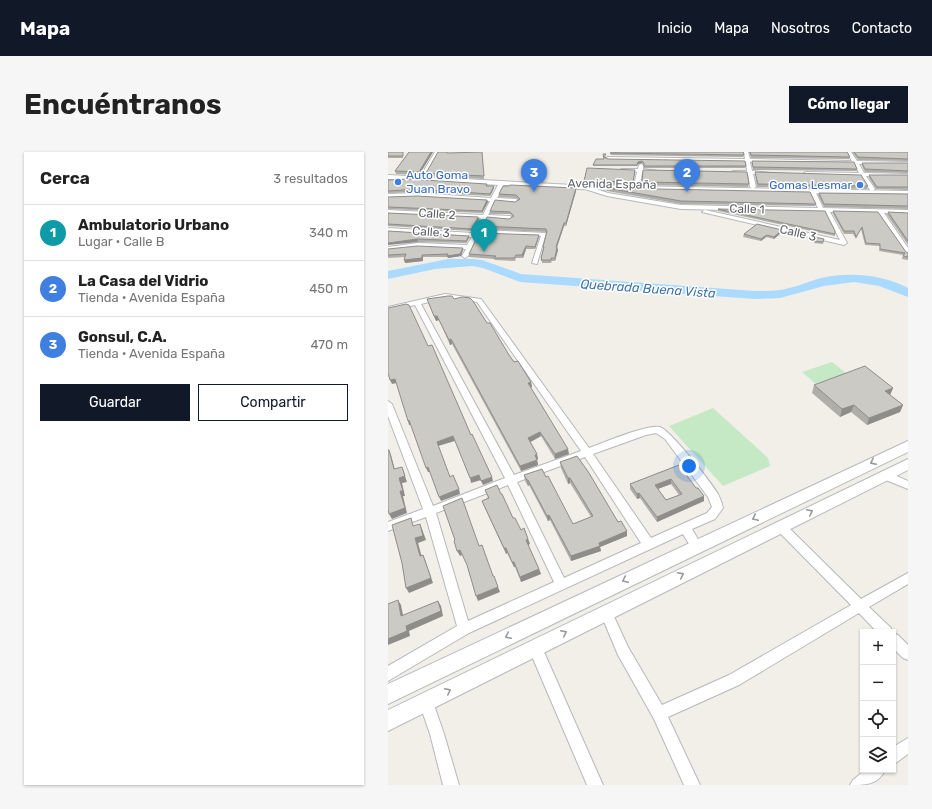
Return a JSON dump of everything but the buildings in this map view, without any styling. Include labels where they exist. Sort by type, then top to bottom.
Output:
[{"type":"main road","name":"Avenida España","points":[[388,174],[558,183],[908,190]]},
{"type":"main road","name":"Avenida España","points":[[388,179],[587,188],[908,193]]},
{"type":"main road","points":[[388,694],[908,446]]},
{"type":"main road","points":[[388,721],[535,647],[908,464]]},
{"type":"street","points":[[422,176],[437,152]]},
{"type":"street","points":[[746,152],[753,187]]},
{"type":"street","points":[[849,152],[872,189]]},
{"type":"street","points":[[608,158],[908,163]]},
{"type":"street","points":[[637,185],[642,159]]},
{"type":"street","points":[[618,170],[662,171]]},
{"type":"street","points":[[725,172],[773,173]]},
{"type":"street","points":[[797,173],[908,175]]},
{"type":"street","points":[[465,256],[501,184]]},
{"type":"street","name":"Calle 1","points":[[587,188],[603,193],[681,207],[908,212]]},
{"type":"street","points":[[812,191],[824,211]]},
{"type":"street","points":[[388,196],[413,195],[516,201]]},
{"type":"street","name":"Calle 3","points":[[681,207],[844,243],[824,211]]},
{"type":"street","name":"Calle 2","points":[[388,212],[510,218]]},
{"type":"street","points":[[880,212],[905,244],[908,253]]},
{"type":"street","name":"Calle 3","points":[[388,230],[475,234],[544,234],[535,263]]},
{"type":"street","points":[[388,249],[418,245],[469,247]]},
{"type":"street","points":[[388,309],[445,296],[479,300],[587,452],[649,545]]},
{"type":"street","points":[[417,302],[511,480],[561,584]]},
{"type":"street","points":[[388,404],[430,512],[464,629]]},
{"type":"street","points":[[388,527],[587,452],[645,432],[658,430],[668,437],[714,495],[718,508],[711,516],[686,528],[464,629],[388,674]]},
{"type":"street","points":[[885,475],[908,485]]},
{"type":"street","points":[[780,526],[883,629]]},
{"type":"street","points":[[686,528],[696,546]]},
{"type":"street","points":[[660,714],[734,680],[908,578]]},
{"type":"street","points":[[606,612],[623,651],[660,714],[692,785]]},
{"type":"street","points":[[896,642],[908,654]]},
{"type":"street","points":[[535,647],[595,785]]},
{"type":"street","points":[[426,702],[437,734],[451,785]]},
{"type":"street","points":[[896,755],[908,745]]},
{"type":"street","points":[[858,785],[873,773]]},
{"type":"green space","points":[[832,362],[846,373],[816,384],[802,372]]},
{"type":"green space","points":[[713,408],[768,458],[770,466],[723,486],[669,426]]},
{"type":"waterway","name":"Quebrada Buena Vista","points":[[388,275],[435,265],[460,262],[487,265],[520,278],[755,295],[780,294],[823,282],[854,278],[881,282],[894,286],[908,293]]},
{"type":"place","name":"Auto Goma Juan Bravo","points":[[398,182]]},
{"type":"place","name":"Gomas Lesmar","points":[[860,185]]},
{"type":"place","name":"Gonsul, C.A.","points":[[534,192]]},
{"type":"place","name":"La Casa del Vidrio","points":[[687,192]]},
{"type":"place","name":"Ambulatorio Urbano","points":[[484,252]]}]
